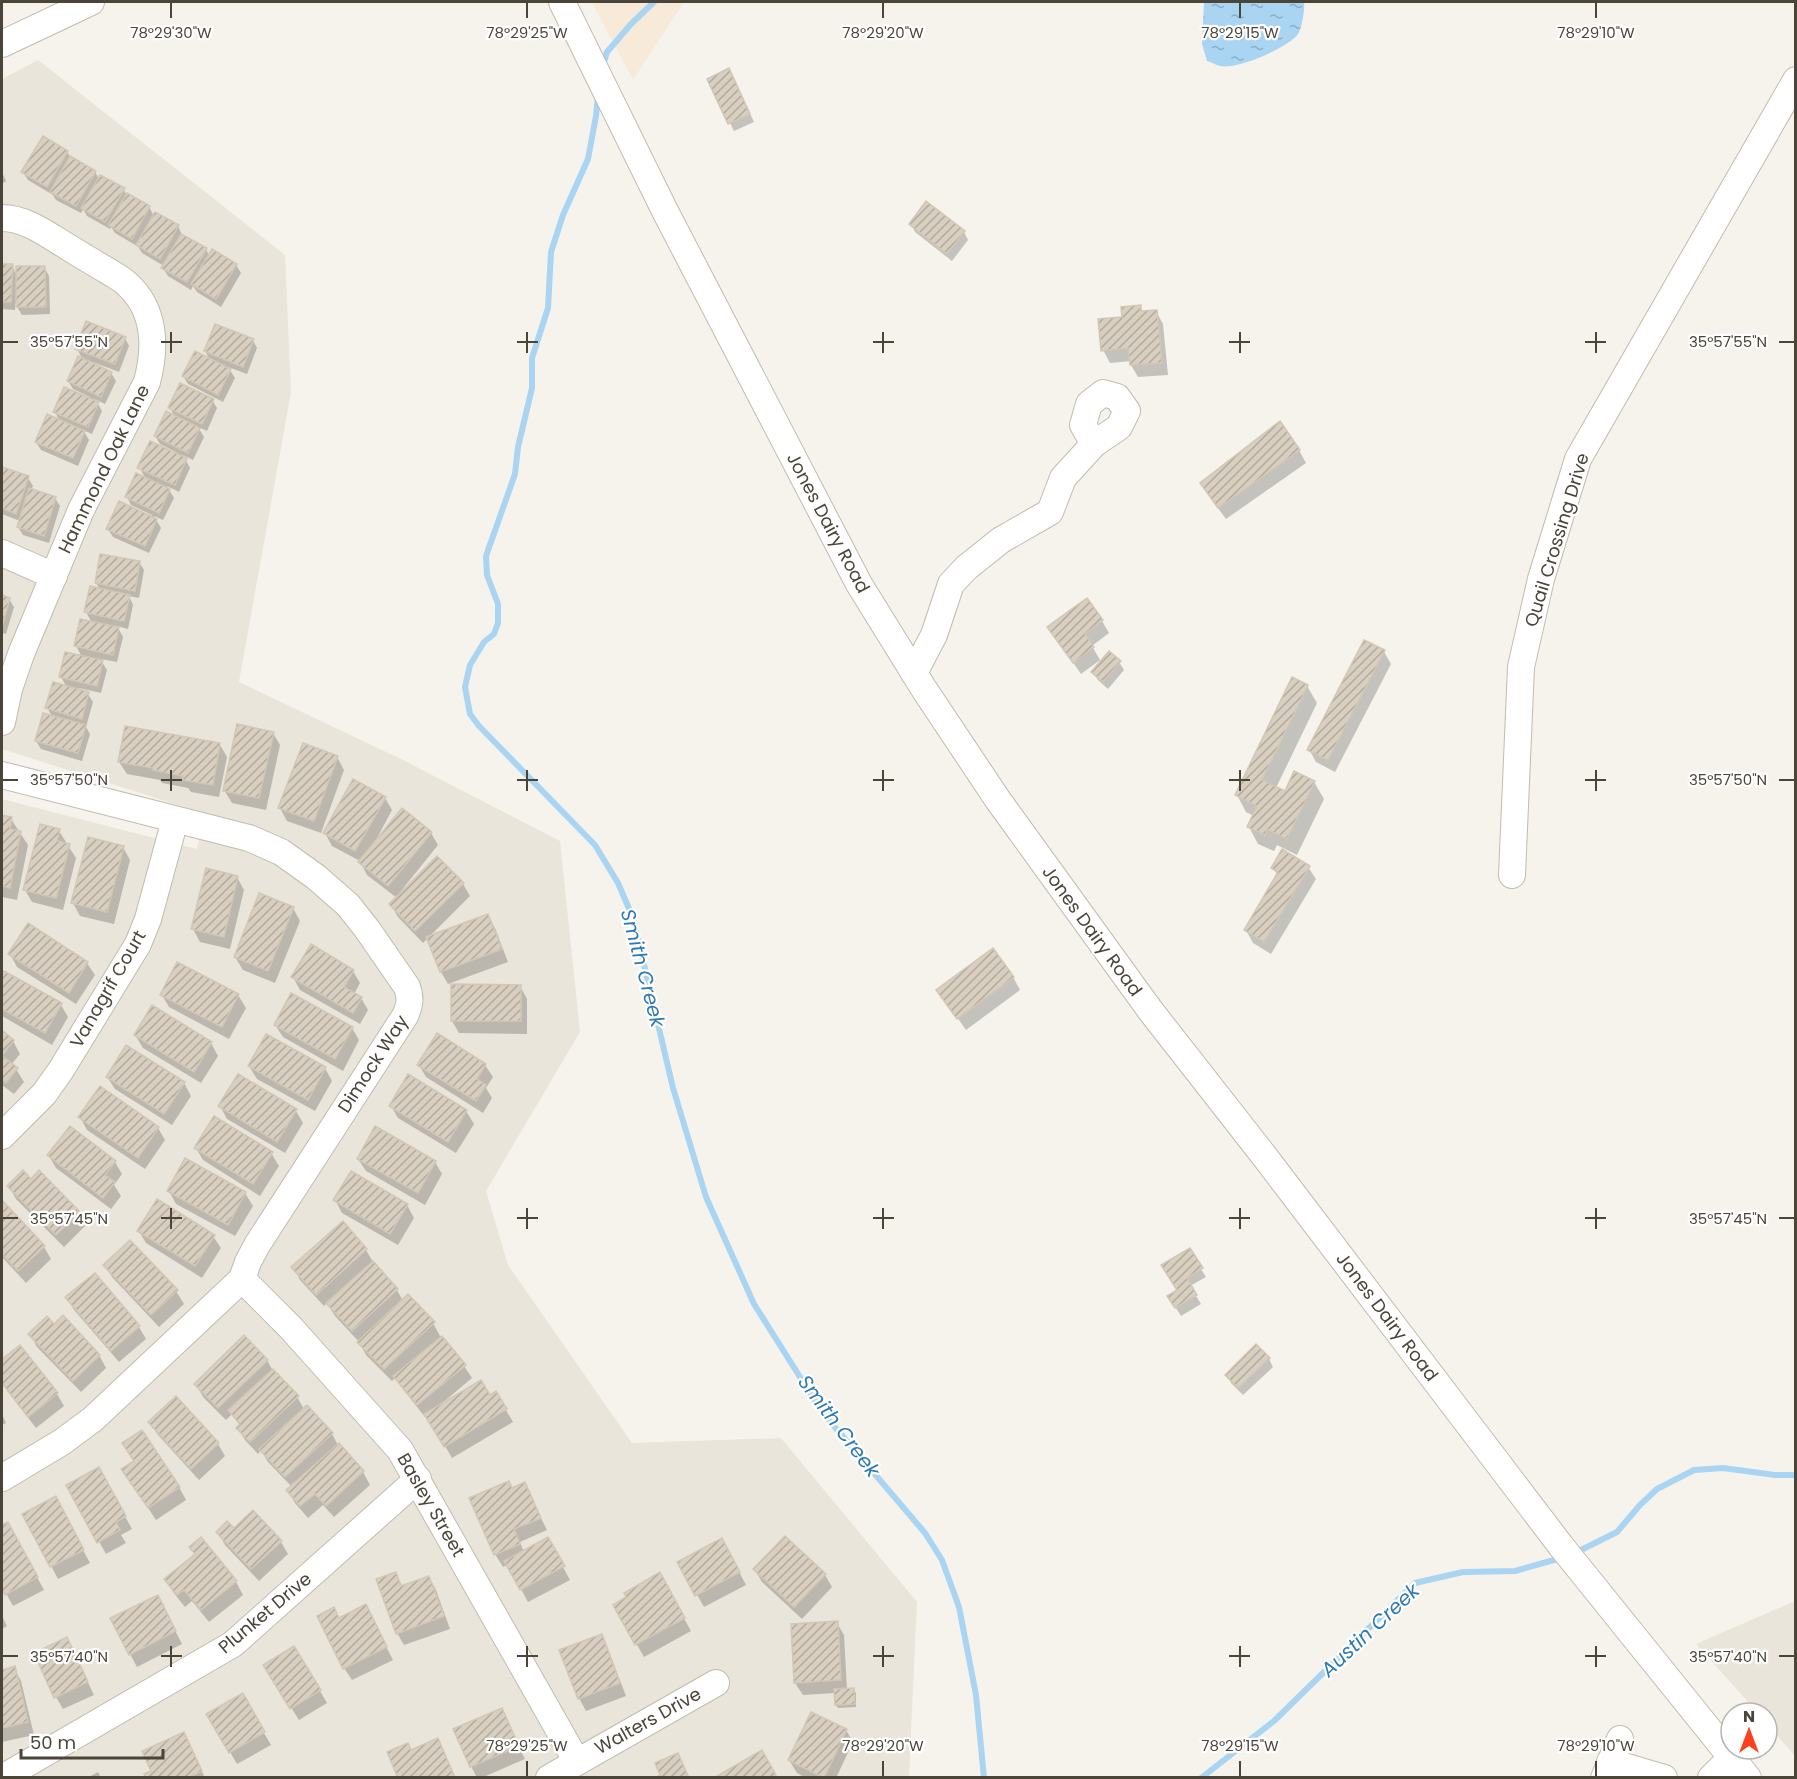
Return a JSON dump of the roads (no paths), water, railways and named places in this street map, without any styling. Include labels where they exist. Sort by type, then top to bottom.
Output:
[{"type":"street","points":[[2,44],[91,2]]},
{"type":"street","name":"Jones Dairy Road","points":[[562,2],[665,211],[860,584],[914,673],[998,800],[1150,1010],[1561,1546],[1719,1741]]},
{"type":"street","name":"Quail Crossing Drive","points":[[1512,875],[1521,667],[1541,579],[1578,459],[1796,80]]},
{"type":"street","name":"Hammond Oak Lane","points":[[2,218],[35,226],[127,283],[142,303],[150,323],[154,343],[147,382],[81,510],[21,654],[9,689],[2,722]]},
{"type":"street","points":[[914,673],[934,635],[951,584],[966,568],[1001,540],[1050,512],[1063,478],[1094,444]]},
{"type":"street","points":[[2,553],[54,576]]},
{"type":"street","name":"Dimock Way","points":[[2,775],[249,838],[281,852],[316,877],[348,905],[407,987],[410,996],[410,1006],[405,1016],[257,1245],[242,1279],[93,1419],[62,1442],[2,1478]]},
{"type":"street","name":"Vanagrif Court","points":[[2,1136],[49,1086],[134,952],[148,919],[175,820]]},
{"type":"street","name":"Basley Street","points":[[242,1279],[291,1328],[400,1450],[577,1762]]},
{"type":"street","name":"Plunket Drive","points":[[2,1778],[232,1644],[418,1479]]},
{"type":"street","name":"Walters Drive","points":[[549,1778],[716,1683]]},
{"type":"street","points":[[1611,1760],[1664,1778]]},
{"type":"street","points":[[1711,1778],[1728,1761]]},
{"type":"street","name":"Jones Dairy Road","points":[[1735,1761],[1748,1778]]},
{"type":"water","points":[[1204,2],[1304,2],[1304,9],[1298,34],[1292,40],[1273,51],[1238,65],[1220,66],[1207,61],[1202,44]]},
{"type":"waterway","name":"Smith Creek","points":[[603,65],[607,52],[654,2]]},
{"type":"waterway","name":"Smith Creek","points":[[598,96],[588,159],[563,215],[551,252],[548,308],[532,358],[532,388],[518,447],[515,474],[486,556],[487,575],[498,604],[498,623],[494,634],[484,642],[470,665],[465,687],[470,714],[595,845],[618,883],[633,918],[673,1088],[706,1197],[754,1304],[822,1412],[925,1533],[942,1560],[959,1607],[976,1695],[984,1778]]},
{"type":"waterway","name":"Austin Creek","points":[[1573,1554],[1617,1532],[1657,1489],[1694,1470],[1723,1468],[1775,1475],[1796,1475]]},
{"type":"waterway","name":"Austin Creek","points":[[1201,1778],[1274,1721],[1415,1583],[1463,1572],[1515,1571],[1561,1558]]}]
